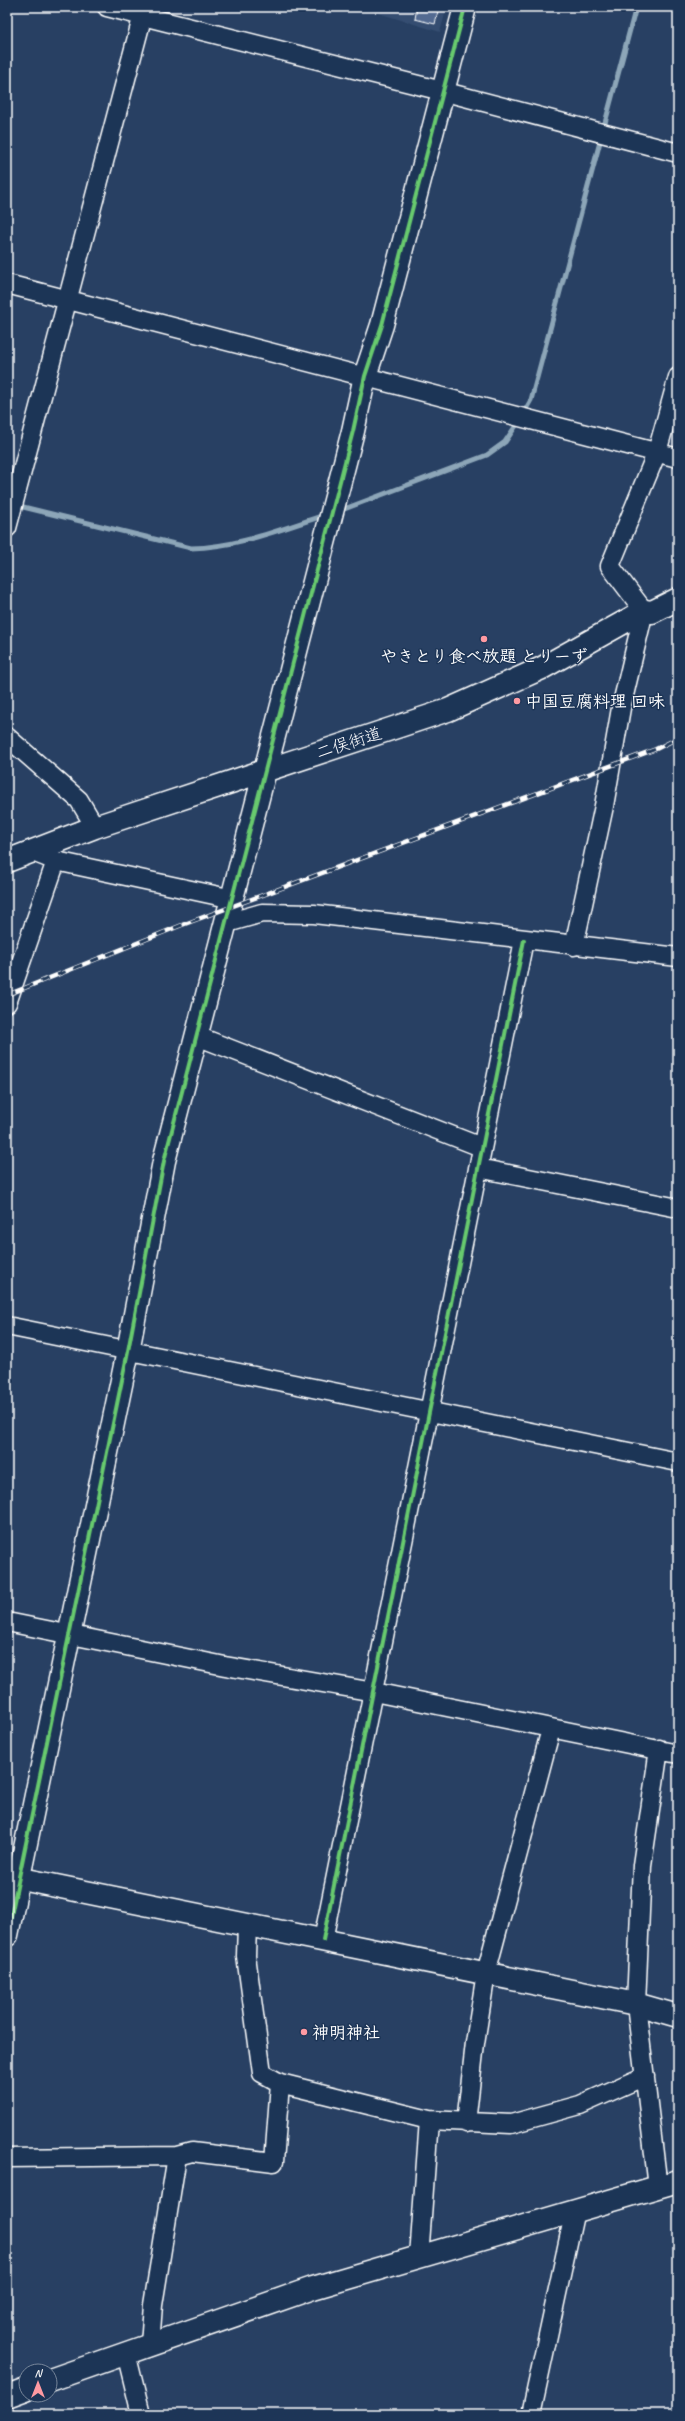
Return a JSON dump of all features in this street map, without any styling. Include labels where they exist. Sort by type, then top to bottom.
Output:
[{"type":"street","points":[[107,7],[144,12],[678,153]]},
{"type":"street","points":[[7,1936],[14,1877],[69,1635],[128,1351],[164,1161],[267,770],[336,500],[365,376],[382,325],[465,7]]},
{"type":"street","points":[[9,522],[144,12]]},
{"type":"street","points":[[7,284],[510,413],[678,458]]},
{"type":"street","points":[[574,946],[604,806],[621,708],[644,611],[610,566],[657,452],[678,377]]},
{"type":"street","name":"二俣街道","points":[[7,861],[95,827],[448,710],[542,668],[644,611],[652,612],[678,599]]},
{"type":"street","points":[[7,737],[79,800],[95,827]]},
{"type":"street","points":[[33,852],[56,861],[233,899]]},
{"type":"street","points":[[7,1003],[56,861]]},
{"type":"street","points":[[227,923],[262,913],[314,914],[574,946],[678,957]]},
{"type":"street","points":[[323,1940],[351,1793],[374,1692],[524,940]]},
{"type":"street","points":[[197,1036],[482,1147]]},
{"type":"street","points":[[478,1168],[678,1208]]},
{"type":"street","points":[[7,1326],[678,1462]]},
{"type":"street","points":[[7,1622],[225,1666],[374,1692],[678,1754]]},
{"type":"street","points":[[466,2123],[475,2043],[486,1973],[551,1729]]},
{"type":"street","points":[[58,2377],[313,2288],[668,2184],[645,2076],[636,2004],[642,1865],[659,1749]]},
{"type":"street","points":[[14,1877],[636,2004],[678,2016]]},
{"type":"street","points":[[247,1925],[246,1956],[262,2073],[280,2083],[429,2120],[511,2124],[558,2113],[645,2076]]},
{"type":"street","points":[[7,2158],[177,2156],[192,2152],[274,2162],[280,2083]]},
{"type":"street","points":[[419,2258],[429,2120]]},
{"type":"street","points":[[150,2344],[153,2305],[177,2156]]},
{"type":"street","points":[[531,2414],[575,2210]]},
{"type":"street","points":[[126,2353],[140,2414]]},
{"type":"street","points":[[7,2396],[18,2392]]},
{"type":"shaded area","points":[[359,7],[447,7],[440,32]]},
{"type":"building","points":[[417,7],[438,11],[435,24],[415,19]]},
{"type":"waterway","points":[[523,414],[531,400],[636,7]]},
{"type":"waterway","points":[[339,511],[487,455],[505,442],[519,421]]},
{"type":"waterway","points":[[15,505],[191,548],[208,547],[242,541],[325,515]]},
{"type":"railway","points":[[7,995],[182,925],[656,749],[678,738]]},
{"type":"cycle path","points":[[7,1935],[128,1351],[164,1161],[353,431],[365,376],[382,325],[465,7]]},
{"type":"cycle path","points":[[323,1940],[524,940]]},
{"type":"place","name":"やきとり食べ放題 とりーず","points":[[484,639]]},
{"type":"place","name":"中国豆腐料理 回味","points":[[517,701]]},
{"type":"place","name":"神明神社","points":[[304,2032]]}]
